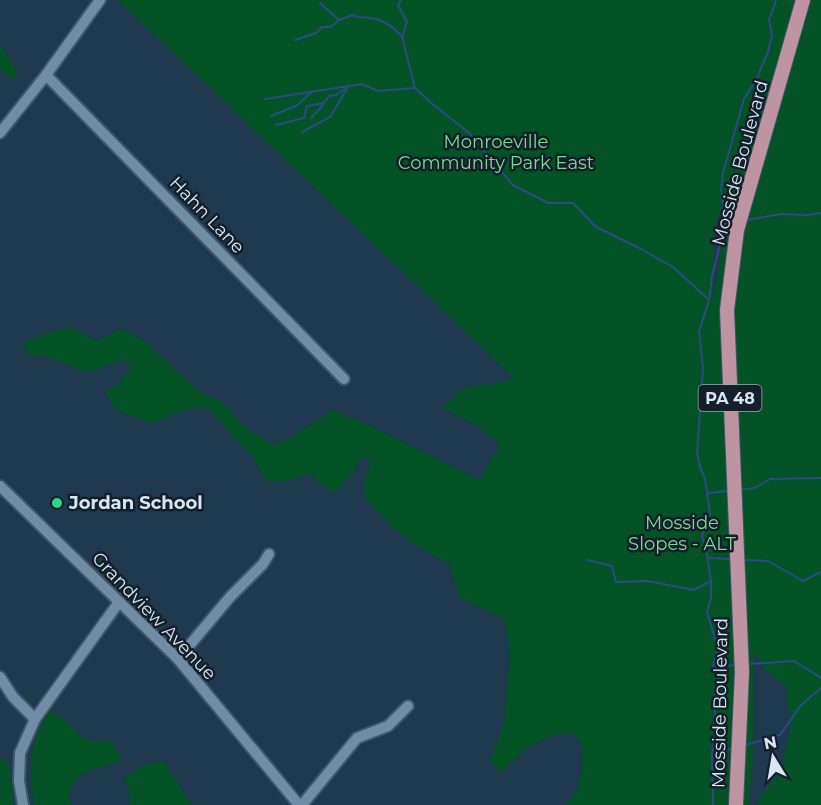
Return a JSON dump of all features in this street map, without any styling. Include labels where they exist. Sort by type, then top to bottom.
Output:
[{"type":"main road","name":"Mosside Boulevard","points":[[736,805],[742,672],[727,310],[737,230],[803,0]]},
{"type":"street","points":[[0,133],[46,75],[100,0]]},
{"type":"street","name":"Hahn Lane","points":[[46,75],[344,378]]},
{"type":"street","name":"Grandview Avenue","points":[[0,486],[178,659],[301,805]]},
{"type":"street","points":[[178,659],[214,615],[263,564],[269,554]]},
{"type":"street","points":[[23,805],[19,781],[20,753],[35,719],[118,602]]},
{"type":"street","points":[[0,677],[13,697],[35,719]]},
{"type":"street","points":[[301,805],[357,738],[388,726],[408,706]]},
{"type":"green space","points":[[118,0],[821,0],[821,805],[758,805],[760,797],[781,770],[791,725],[786,687],[765,669],[756,654],[753,654],[754,731],[749,805],[565,805],[575,792],[582,769],[583,745],[573,734],[551,736],[533,744],[502,772],[490,762],[504,722],[510,656],[505,619],[460,598],[449,564],[415,545],[392,527],[365,498],[364,483],[371,461],[360,457],[353,472],[333,494],[311,474],[287,481],[267,482],[253,457],[223,423],[206,408],[185,409],[152,424],[115,409],[106,392],[120,383],[132,367],[125,359],[87,372],[45,356],[26,354],[24,342],[43,334],[71,327],[96,341],[122,329],[146,342],[199,392],[223,402],[244,427],[273,445],[289,439],[333,410],[480,480],[500,444],[473,423],[442,408],[464,388],[515,379]],"holes":[[[725,199],[729,200],[713,305],[713,230]]]},
{"type":"green space","points":[[0,44],[15,68],[17,81],[0,70]]},
{"type":"green space","points":[[51,711],[88,740],[111,742],[122,758],[79,776],[69,791],[71,805],[34,805],[31,768],[34,744],[43,721]]},
{"type":"green space","points":[[8,759],[14,805],[0,805],[0,761]]},
{"type":"green space","points":[[164,761],[191,805],[130,805],[130,793],[124,778],[143,765]]},
{"type":"waterway","points":[[401,0],[398,5],[407,22],[402,37],[415,88],[469,133],[513,185],[548,203],[573,203],[596,227],[673,267],[709,300]]},
{"type":"waterway","points":[[713,805],[712,754],[717,725],[713,701],[719,681],[713,667],[718,649],[707,612],[711,598],[711,581],[702,536],[710,513],[705,479],[697,453],[703,368],[699,332],[709,300],[718,253],[724,213],[721,189],[723,173],[744,99],[757,78],[768,52],[772,35],[769,20],[776,0]]},
{"type":"waterway","points":[[320,3],[339,20],[352,15],[380,20],[396,30],[402,37]]},
{"type":"waterway","points":[[295,40],[316,33],[322,27],[331,27],[338,21]]},
{"type":"waterway","points":[[265,99],[362,84],[378,91],[415,88]]},
{"type":"waterway","points":[[276,125],[304,118],[307,106],[324,103],[329,96],[336,95],[348,87]]},
{"type":"waterway","points":[[302,132],[330,117],[347,89]]},
{"type":"waterway","points":[[271,116],[296,106],[312,92]]},
{"type":"waterway","points":[[311,118],[323,105]]},
{"type":"waterway","points":[[747,220],[781,214],[821,213]]},
{"type":"waterway","points":[[722,225],[731,223]]},
{"type":"waterway","points":[[741,490],[755,488],[770,479],[821,478]]},
{"type":"waterway","points":[[709,493],[727,491]]},
{"type":"waterway","points":[[709,558],[730,559]]},
{"type":"waterway","points":[[587,560],[612,566],[616,582],[648,581],[694,590],[709,582]]},
{"type":"waterway","points":[[745,560],[768,561],[803,581],[821,572]]},
{"type":"waterway","points":[[749,664],[794,661],[821,678]]},
{"type":"waterway","points":[[714,667],[735,665]]},
{"type":"waterway","points":[[746,745],[780,735],[801,705],[821,688]]},
{"type":"waterway","points":[[712,754],[732,749]]},
{"type":"place","name":"Jordan School","points":[[57,503]]},
{"type":"park label","name":"Monroeville Community Park East","points":[[496,152]]},
{"type":"park label","name":"Mosside Slopes - ALT","points":[[682,533]]}]
